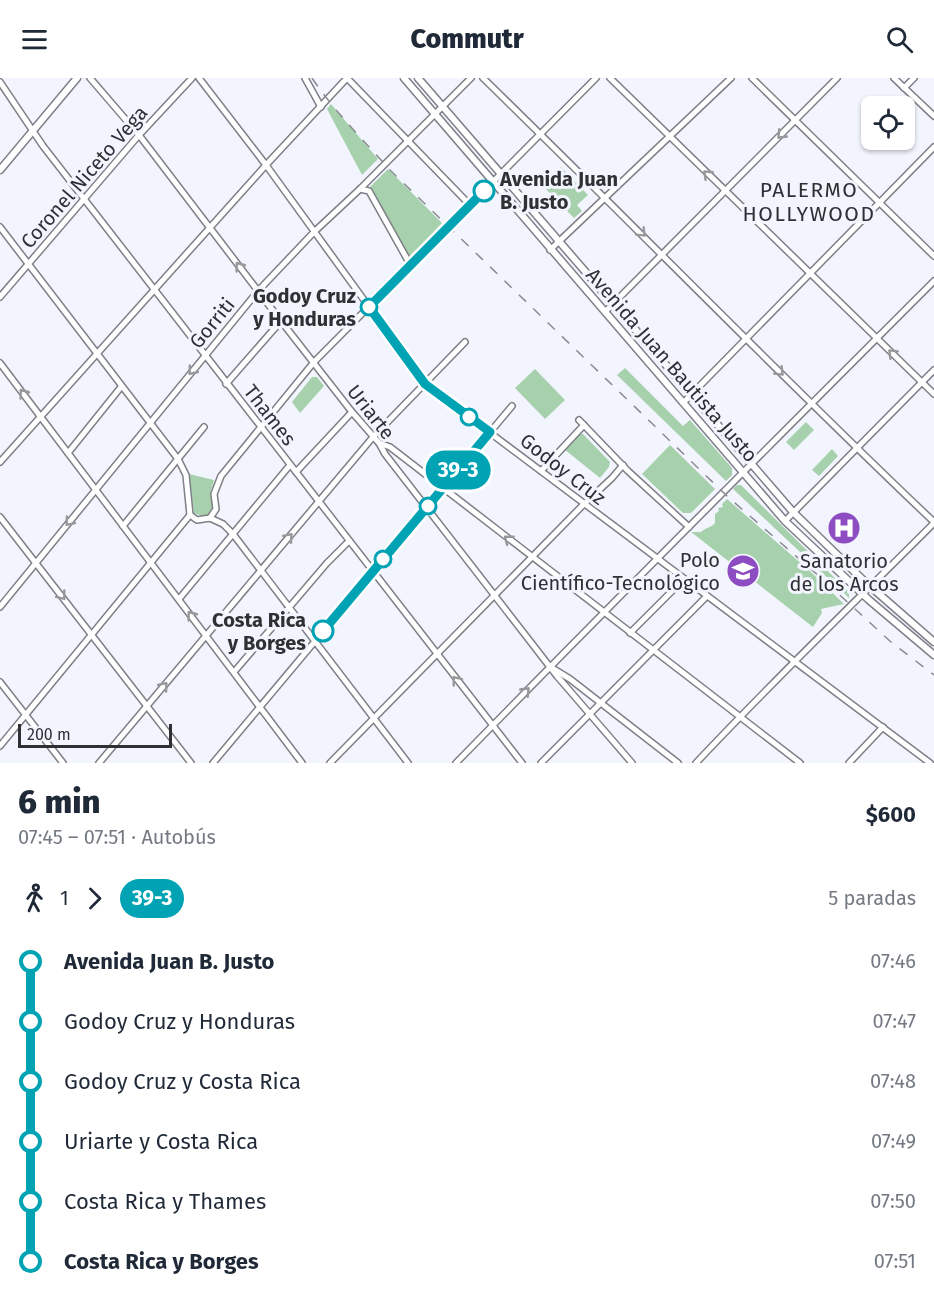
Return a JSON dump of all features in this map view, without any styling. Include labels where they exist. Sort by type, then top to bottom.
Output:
[{"type":"main road","points":[[0,170],[77,78]]},
{"type":"main road","name":"Avenida Juan Bautista Justo","points":[[404,78],[785,521],[934,655]]},
{"type":"main road","name":"Avenida Juan Bautista Justo","points":[[418,78],[793,512],[870,587],[934,642]]},
{"type":"street","name":"Uriarte","points":[[90,78],[139,135],[280,321],[379,443],[385,454],[550,667],[589,716],[632,763]]},
{"type":"street","name":"Coronel Niceto Vega","points":[[0,297],[139,135],[192,78]]},
{"type":"street","name":"Godoy Cruz","points":[[199,78],[266,165],[425,384],[583,505],[930,763]]},
{"type":"street","points":[[305,78],[321,107]]},
{"type":"street","points":[[0,462],[347,78],[470,205]]},
{"type":"street","name":"Gorriti","points":[[0,607],[258,291],[314,232],[471,78]]},
{"type":"street","points":[[483,78],[934,523],[794,660],[696,763]]},
{"type":"street","points":[[210,519],[216,509],[213,494],[217,483],[314,362],[596,78]]},
{"type":"street","points":[[610,78],[934,394]]},
{"type":"street","points":[[550,250],[731,78]]},
{"type":"street","points":[[752,78],[934,256]]},
{"type":"street","points":[[605,312],[837,78]]},
{"type":"street","points":[[894,78],[934,116]]},
{"type":"street","points":[[904,88],[914,78]]},
{"type":"street","name":"Thames","points":[[0,82],[33,132],[83,199],[522,763]]},
{"type":"street","points":[[683,403],[934,147]]},
{"type":"street","points":[[360,189],[369,191],[411,266]]},
{"type":"street","points":[[0,227],[178,459],[186,476],[190,515],[0,746]]},
{"type":"street","points":[[456,763],[934,281]]},
{"type":"street","points":[[226,384],[280,321]]},
{"type":"street","points":[[99,763],[374,437],[465,342]]},
{"type":"street","points":[[0,363],[302,763]]},
{"type":"street","points":[[785,521],[934,370]]},
{"type":"street","points":[[68,453],[121,387]]},
{"type":"street","points":[[213,763],[512,406]]},
{"type":"street","points":[[296,472],[352,412]]},
{"type":"street","points":[[579,420],[622,465],[688,527]]},
{"type":"street","points":[[541,471],[584,425]]},
{"type":"street","points":[[123,526],[204,427]]},
{"type":"street","points":[[379,443],[390,447],[800,763]]},
{"type":"street","points":[[178,599],[291,465]]},
{"type":"street","points":[[330,763],[612,478],[622,465]]},
{"type":"street","points":[[190,515],[197,520],[210,519],[223,524],[233,534],[408,763]]},
{"type":"street","points":[[0,517],[191,763]]},
{"type":"street","points":[[234,672],[327,563],[349,542]]},
{"type":"street","points":[[630,633],[684,579]]},
{"type":"street","points":[[541,763],[707,596]]},
{"type":"street","points":[[550,667],[570,679],[678,763]]},
{"type":"street","points":[[0,682],[63,763]]},
{"type":"street","points":[[849,763],[883,727]]},
{"type":"green space","points":[[331,104],[378,159],[362,175],[327,109]]},
{"type":"green space","points":[[561,167],[588,195],[577,205],[582,211],[574,218],[542,185]]},
{"type":"green space","points":[[388,169],[442,223],[409,258],[369,188]]},
{"type":"green space","points":[[625,368],[683,426],[690,420],[732,468],[732,475],[726,481],[617,375]]},
{"type":"green space","points":[[535,369],[565,400],[545,419],[515,388]]},
{"type":"green space","points":[[312,377],[317,377],[324,386],[300,413],[292,402]]},
{"type":"green space","points":[[806,422],[814,430],[794,450],[786,442]]},
{"type":"green space","points":[[578,434],[583,434],[610,462],[609,467],[600,478],[564,449]]},
{"type":"green space","points":[[670,445],[715,489],[691,513],[683,513],[642,474]]},
{"type":"green space","points":[[832,449],[838,456],[819,476],[812,470]]},
{"type":"green space","points":[[189,474],[214,480],[210,494],[214,507],[213,512],[204,517],[194,513]]},
{"type":"green space","points":[[741,485],[849,592],[849,598],[733,489]]},
{"type":"green space","points":[[727,499],[844,604],[821,609],[822,613],[813,627],[691,532],[701,532],[713,525],[715,514],[719,511],[718,508],[723,507],[722,504]]},
{"type":"railway","points":[[312,78],[340,114],[391,171],[728,497],[891,642],[934,675]]},
{"type":"bus line","name":"39-3","points":[[323,631],[490,432],[425,384],[369,307],[484,191]]},
{"type":"place","name":"Avenida Juan B. Justo","points":[[484,191]]},
{"type":"place","name":"Godoy Cruz y Honduras","points":[[369,307]]},
{"type":"place","name":"Sanatorio de los Arcos","points":[[844,528]]},
{"type":"place","name":"Polo Científico-Tecnológico","points":[[743,571]]},
{"type":"place","name":"Costa Rica y Borges","points":[[323,631]]},
{"type":"district","name":"PALERMO HOLLYWOOD","points":[[809,202]]}]
